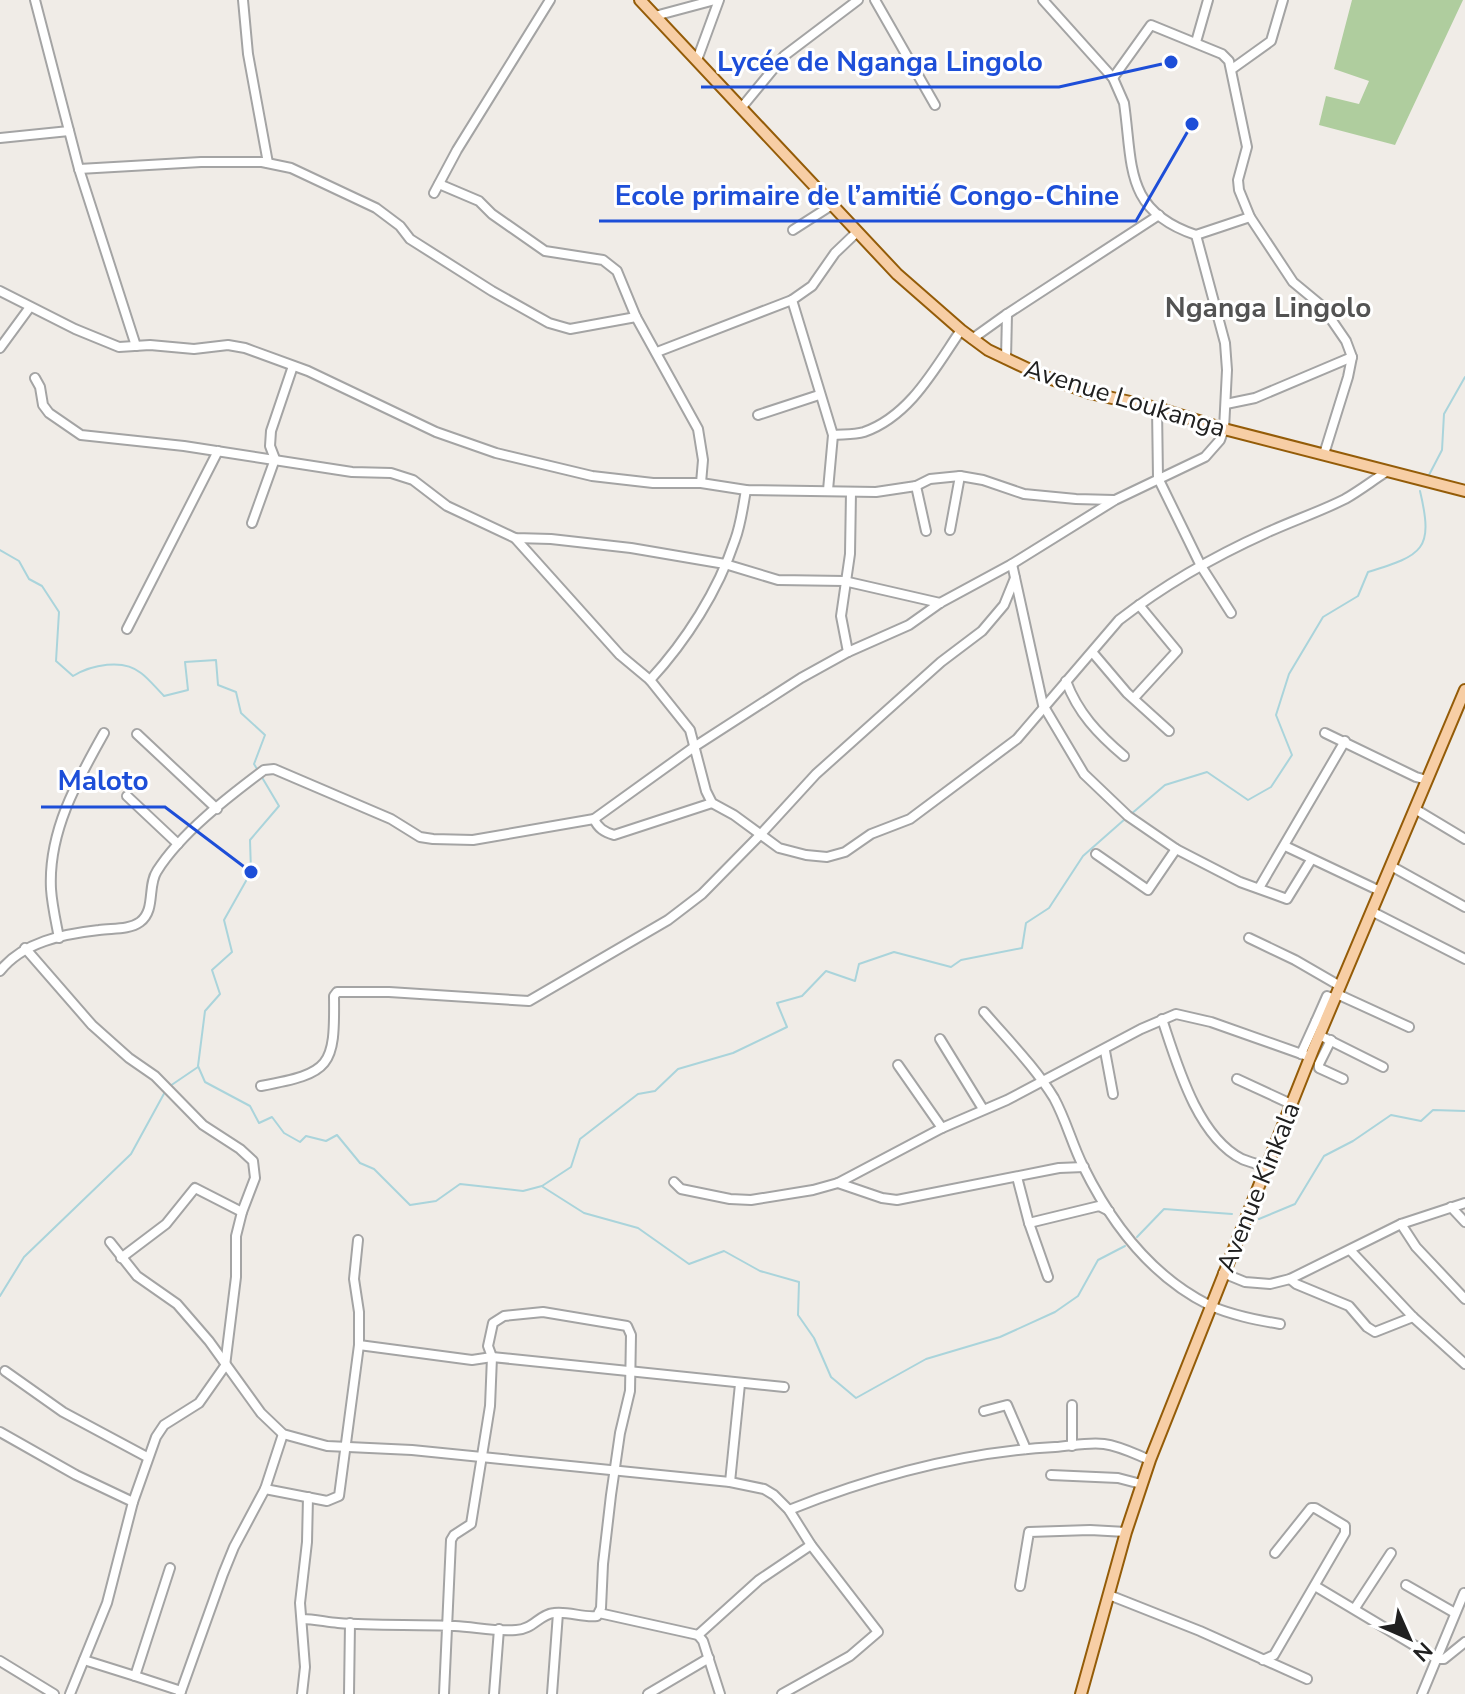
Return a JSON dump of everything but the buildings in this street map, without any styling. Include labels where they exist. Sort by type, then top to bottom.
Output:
[{"type":"main road","name":"Avenue Loukanga","points":[[640,0],[857,232],[914,290],[972,339],[1006,359],[1090,393],[1157,408],[1224,429],[1465,491]]},
{"type":"main road","name":"Avenue Kinkala","points":[[1081,1694],[1126,1532],[1150,1460],[1312,1054],[1334,991],[1465,690]]},
{"type":"street","points":[[35,0],[79,169],[136,346]]},
{"type":"street","points":[[243,0],[248,54],[268,163]]},
{"type":"street","points":[[434,193],[550,0]]},
{"type":"street","points":[[655,16],[717,0]]},
{"type":"street","points":[[697,60],[717,0]]},
{"type":"street","points":[[742,107],[784,56],[858,0]]},
{"type":"street","points":[[875,0],[935,105]]},
{"type":"street","points":[[1196,42],[1208,0]]},
{"type":"street","points":[[1232,69],[1271,41],[1283,0]]},
{"type":"street","points":[[0,971],[25,948],[141,921],[149,911],[157,871],[178,844],[264,770],[274,769],[391,819],[420,837],[433,839],[473,840],[594,819],[694,747],[801,678],[848,652],[909,625],[940,603],[1012,564],[1115,500],[1205,457],[1220,440],[1224,429],[1225,343],[1196,235],[1145,204],[1134,182],[1124,103],[1113,78],[1046,1]]},
{"type":"street","points":[[1113,78],[1151,25],[1222,54],[1232,69],[1247,147],[1238,185],[1250,217],[1293,282],[1322,306],[1346,341],[1352,357],[1324,454]]},
{"type":"street","points":[[0,138],[69,131]]},
{"type":"street","points":[[79,169],[201,162],[268,163],[291,168],[376,208],[400,226],[410,239],[549,323],[570,329],[636,317]]},
{"type":"street","points":[[439,184],[479,201],[492,214],[545,251],[584,255],[610,264],[623,283],[636,317],[698,429],[703,460],[701,483]]},
{"type":"street","points":[[793,230],[832,205]]},
{"type":"street","points":[[972,339],[1159,215]]},
{"type":"street","points":[[1196,235],[1250,217]]},
{"type":"street","points":[[657,352],[792,300],[812,286],[835,253],[857,232]]},
{"type":"street","points":[[0,291],[119,347],[194,349],[228,345],[308,371],[436,432],[496,453],[592,476],[653,483],[701,483],[746,490],[851,492],[876,492],[916,486],[930,479],[960,476],[1024,494],[1115,500]]},
{"type":"street","points":[[792,300],[833,435],[828,490]]},
{"type":"street","points":[[19,301],[22,315]]},
{"type":"street","points":[[0,348],[30,307]]},
{"type":"street","points":[[1006,359],[1007,314]]},
{"type":"street","points":[[833,435],[863,433],[909,403],[961,330]]},
{"type":"street","points":[[1226,404],[1255,398],[1352,357]]},
{"type":"street","points":[[252,523],[275,459],[270,446],[271,431],[293,366]]},
{"type":"street","points":[[35,378],[43,405],[49,413],[81,435],[218,451],[352,472],[391,473],[413,480],[447,506],[515,538],[620,655],[650,680],[690,730],[712,803],[779,848],[827,857],[845,852],[871,834],[910,819],[1017,739],[1119,620],[1139,605],[1201,566],[1346,498],[1386,472]]},
{"type":"street","points":[[758,415],[819,395]]},
{"type":"street","points":[[1157,408],[1158,478],[1201,566],[1231,613]]},
{"type":"street","points":[[127,629],[218,451]]},
{"type":"street","points":[[950,530],[960,476]]},
{"type":"street","points":[[916,486],[926,531]]},
{"type":"street","points":[[650,680],[675,652],[725,564],[735,540],[746,490]]},
{"type":"street","points":[[848,652],[841,616],[850,554],[851,492]]},
{"type":"street","points":[[515,538],[631,548],[725,564],[778,580],[844,581],[940,603]]},
{"type":"street","points":[[1012,564],[1043,705],[1084,774],[1128,816],[1176,849],[1240,882],[1287,899],[1311,860]]},
{"type":"street","points":[[261,1086],[307,1077],[323,1065],[334,1040],[334,996],[337,992],[389,992],[529,1001],[668,920],[702,894],[816,774],[941,662],[982,631],[1004,605],[1015,578]]},
{"type":"street","points":[[1134,698],[1177,651],[1139,605]]},
{"type":"street","points":[[1093,653],[1169,731]]},
{"type":"street","points":[[1066,681],[1072,698],[1091,725],[1124,756]]},
{"type":"street","points":[[59,938],[51,886],[56,838],[75,786],[104,733]]},
{"type":"street","points":[[1325,733],[1427,780]]},
{"type":"street","points":[[137,734],[217,809]]},
{"type":"street","points":[[1259,888],[1345,741]]},
{"type":"street","points":[[127,796],[178,844]]},
{"type":"street","points":[[594,819],[606,833],[614,835],[712,803]]},
{"type":"street","points":[[1415,809],[1465,839]]},
{"type":"street","points":[[1285,846],[1380,891]]},
{"type":"street","points":[[1096,854],[1148,890],[1176,849]]},
{"type":"street","points":[[1391,866],[1465,907]]},
{"type":"street","points":[[1371,911],[1465,959]]},
{"type":"street","points":[[1249,938],[1295,960],[1334,991],[1409,1027]]},
{"type":"street","points":[[25,948],[92,1025],[155,1076],[203,1125],[253,1161],[255,1178],[236,1236],[236,1277],[225,1366],[199,1403],[164,1425],[147,1457],[111,1592],[70,1694]]},
{"type":"street","points":[[984,1012],[1044,1082],[1084,1167],[1133,1245],[1165,1277],[1210,1305],[1280,1324]]},
{"type":"street","points":[[674,1182],[681,1189],[751,1200],[838,1183],[942,1128],[1044,1082],[1176,1014],[1193,1016],[1312,1054],[1319,1068],[1343,1079]]},
{"type":"street","points":[[1162,1019],[1174,1056],[1202,1118],[1230,1150],[1242,1159],[1266,1167]]},
{"type":"street","points":[[1320,1027],[1331,1040],[1383,1067]]},
{"type":"street","points":[[940,1039],[983,1109]]},
{"type":"street","points":[[1312,1054],[1331,1040]]},
{"type":"street","points":[[1105,1051],[1113,1094]]},
{"type":"street","points":[[898,1065],[942,1128]]},
{"type":"street","points":[[1237,1079],[1291,1104]]},
{"type":"street","points":[[838,1183],[892,1200],[1059,1168],[1084,1167]]},
{"type":"street","points":[[1017,1177],[1048,1277]]},
{"type":"street","points":[[121,1258],[166,1224],[195,1188],[242,1212]]},
{"type":"street","points":[[1223,1273],[1245,1282],[1270,1284],[1290,1279],[1401,1224],[1465,1203]]},
{"type":"street","points":[[1029,1223],[1099,1206],[1109,1211]]},
{"type":"street","points":[[1451,1207],[1465,1222]]},
{"type":"street","points":[[1401,1224],[1416,1247],[1465,1299]]},
{"type":"street","points":[[265,1489],[327,1501],[339,1496],[359,1345],[359,1312],[354,1279],[358,1240]]},
{"type":"street","points":[[110,1242],[147,1285],[177,1304],[209,1341],[261,1413],[283,1434],[309,1442],[346,1447],[481,1456],[730,1482],[764,1489],[789,1510],[811,1545],[878,1632],[850,1656],[782,1694]]},
{"type":"street","points":[[1350,1250],[1413,1317],[1461,1354],[1465,1364]]},
{"type":"street","points":[[1290,1279],[1349,1306],[1375,1332],[1413,1317]]},
{"type":"street","points":[[302,1619],[350,1623],[449,1626],[522,1630],[550,1613],[594,1617],[599,1613],[606,1533],[620,1433],[628,1405],[631,1335],[627,1326],[543,1312],[504,1316],[493,1323],[488,1346],[492,1357],[490,1406],[471,1524],[451,1540],[449,1626],[444,1694]]},
{"type":"street","points":[[359,1345],[472,1360],[492,1357],[784,1387]]},
{"type":"street","points":[[5,1371],[63,1412],[147,1457]]},
{"type":"street","points":[[730,1482],[740,1384]]},
{"type":"street","points":[[984,1411],[1007,1405],[1026,1449]]},
{"type":"street","points":[[1072,1405],[1072,1446]]},
{"type":"street","points":[[84,1660],[180,1692],[234,1547],[265,1489],[283,1434]]},
{"type":"street","points":[[1,1436],[133,1502]]},
{"type":"street","points":[[789,1510],[835,1491],[894,1473],[1026,1449],[1106,1444],[1150,1460]]},
{"type":"street","points":[[1051,1475],[1118,1478],[1141,1484]]},
{"type":"street","points":[[302,1694],[305,1667],[300,1603],[308,1497]]},
{"type":"street","points":[[1263,1660],[1274,1655],[1345,1533],[1345,1526],[1311,1508],[1275,1553]]},
{"type":"street","points":[[1020,1586],[1029,1532],[1126,1532]]},
{"type":"street","points":[[698,1635],[759,1580],[811,1545]]},
{"type":"street","points":[[1355,1608],[1391,1553]]},
{"type":"street","points":[[135,1676],[170,1568]]},
{"type":"street","points":[[1406,1585],[1455,1613]]},
{"type":"street","points":[[1315,1586],[1435,1658],[1444,1659],[1464,1644]]},
{"type":"street","points":[[1422,1694],[1464,1593]]},
{"type":"street","points":[[1109,1595],[1307,1679]]},
{"type":"street","points":[[552,1694],[558,1613]]},
{"type":"street","points":[[599,1613],[698,1635],[703,1641],[720,1694]]},
{"type":"street","points":[[349,1694],[350,1623]]},
{"type":"street","points":[[494,1694],[499,1629]]},
{"type":"street","points":[[648,1694],[709,1658]]},
{"type":"street","points":[[0,1661],[54,1694]]},
{"type":"green space","points":[[1352,0],[1463,0],[1395,145],[1319,125],[1326,96],[1359,104],[1369,81],[1334,69]]},
{"type":"waterway","points":[[1429,475],[1442,450],[1444,414],[1465,377]]},
{"type":"waterway","points":[[1130,815],[1165,785],[1207,772],[1248,800],[1271,787],[1292,755],[1276,715],[1289,674],[1323,617],[1358,596],[1368,572],[1401,560],[1420,547],[1426,526],[1420,491]]},
{"type":"waterway","points":[[0,550],[19,561],[29,579],[42,586],[59,612],[56,661],[73,676],[98,666],[116,664],[134,668],[164,696],[188,690],[185,662],[216,660],[218,685],[236,692],[241,713],[265,735],[254,764],[257,769]]},
{"type":"waterway","points":[[260,774],[279,806],[250,840],[251,872],[224,920],[232,952],[212,970],[220,994],[205,1011],[198,1066],[205,1082],[250,1106],[259,1123],[272,1117],[284,1133],[300,1142],[306,1136],[326,1141],[337,1135],[360,1163],[374,1169],[410,1205],[436,1201],[460,1184],[523,1191],[542,1186],[571,1167],[580,1139],[638,1094],[655,1091],[678,1069],[733,1053],[787,1027],[777,1003],[802,996],[826,971],[855,981],[859,964],[894,952],[951,967],[961,960],[1022,948],[1026,923],[1049,908],[1083,856],[1125,819]]},
{"type":"waterway","points":[[170,1086],[198,1067]]},
{"type":"waterway","points":[[0,1296],[24,1257],[131,1154],[166,1090]]},
{"type":"waterway","points":[[1259,1219],[1295,1204],[1324,1156],[1391,1115],[1421,1121],[1433,1110],[1465,1111]]},
{"type":"waterway","points":[[543,1187],[584,1213],[638,1228],[689,1264],[724,1251],[760,1271],[799,1282],[798,1315],[814,1338],[831,1377],[856,1398],[926,1359],[1000,1337],[1055,1312],[1078,1296],[1098,1260],[1125,1246]]},
{"type":"waterway","points":[[1137,1237],[1164,1209],[1232,1214]]},
{"type":"place","name":"Lycée de Nganga Lingolo","points":[[1171,62]]},
{"type":"place","name":"Ecole primaire de l’amitié Congo-Chine","points":[[1192,124]]},
{"type":"place","name":"Maloto","points":[[251,872]]},
{"type":"district","name":"Nganga Lingolo","points":[[1268,307]]}]
